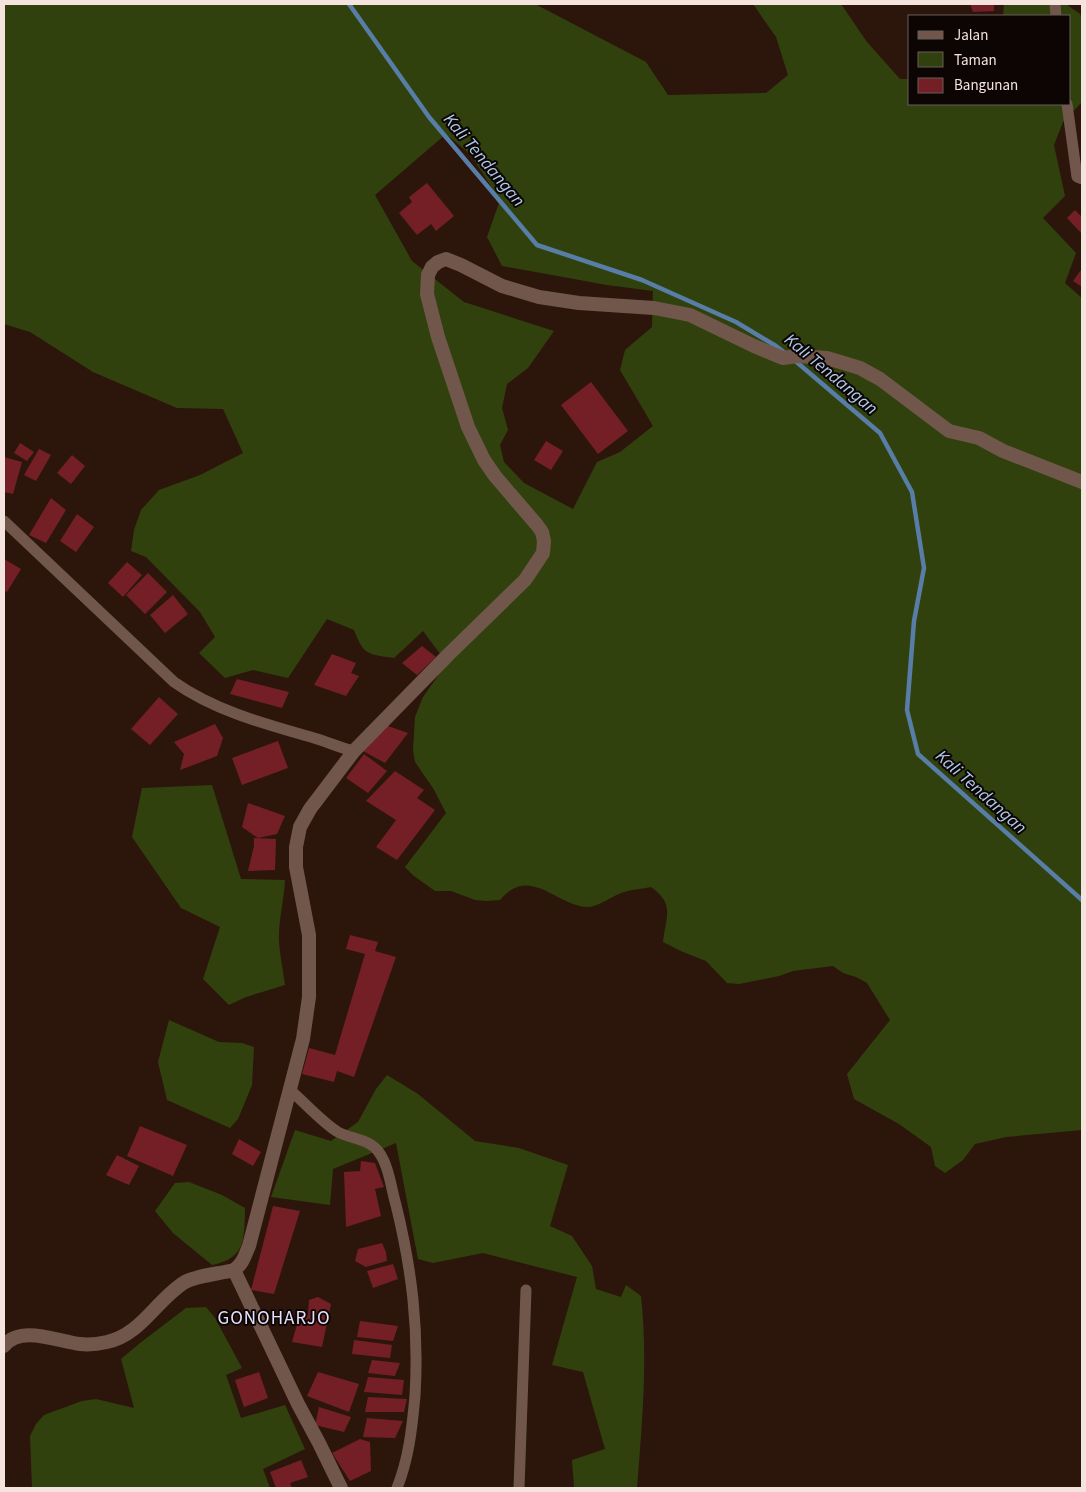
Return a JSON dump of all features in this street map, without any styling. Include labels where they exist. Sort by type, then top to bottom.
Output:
[{"type":"street","points":[[1067,105],[1074,166],[1077,177],[1082,179]]},
{"type":"street","points":[[4,1346],[6,1342],[18,1336],[29,1335],[80,1344],[96,1344],[123,1337],[132,1331],[171,1293],[186,1282],[198,1277],[234,1270],[239,1266],[249,1246],[290,1090],[303,1039],[309,996],[310,934],[296,867],[296,847],[300,827],[310,809],[354,751],[448,654],[525,580],[543,553],[544,541],[542,532],[495,476],[484,460],[468,427],[438,338],[427,294],[428,275],[432,267],[438,262],[446,259],[462,265],[502,286],[539,297],[579,303],[654,308],[690,314],[754,346],[790,357],[827,358],[860,368],[880,379],[949,431],[979,438],[1002,451],[1082,482]]},
{"type":"street","points":[[4,521],[174,682],[193,695],[209,704],[354,751]]},
{"type":"street","points":[[290,1090],[337,1131],[372,1144],[379,1152],[386,1166],[407,1250],[417,1358],[409,1450],[397,1488]]},
{"type":"street","points":[[234,1270],[341,1488]]},
{"type":"street","points":[[519,1488],[526,1290]]},
{"type":"green space","points":[[4,4],[535,4],[646,62],[668,95],[766,93],[788,75],[776,37],[753,4],[841,4],[867,42],[900,79],[908,79],[908,105],[1071,105],[1071,15],[1003,15],[1004,4],[1066,4],[1080,14],[1082,19],[1082,102],[1063,122],[1054,145],[1065,196],[1043,218],[1076,253],[1065,283],[1082,298],[1082,1130],[1006,1137],[975,1144],[963,1160],[945,1173],[935,1166],[931,1147],[899,1124],[854,1099],[847,1074],[890,1020],[867,983],[843,973],[833,966],[793,971],[779,976],[739,984],[727,983],[706,961],[663,942],[667,918],[666,905],[659,893],[651,887],[624,892],[588,907],[576,905],[533,886],[522,886],[511,890],[500,900],[475,900],[451,891],[435,891],[414,876],[405,867],[446,813],[433,788],[415,762],[413,750],[415,717],[423,697],[447,663],[423,631],[394,658],[378,656],[364,649],[354,630],[327,619],[288,678],[253,670],[225,678],[199,653],[215,637],[200,612],[146,557],[131,551],[134,530],[141,510],[159,490],[200,475],[243,453],[223,409],[177,408],[93,372],[30,332],[4,324]],"holes":[[[446,134],[470,154],[500,200],[487,237],[502,266],[607,285],[653,291],[652,327],[625,350],[620,370],[653,426],[620,452],[597,462],[573,509],[524,483],[504,462],[500,445],[508,430],[502,408],[507,384],[528,368],[554,331],[464,302],[412,261],[375,195]]]},
{"type":"green space","points":[[212,785],[241,879],[285,880],[279,942],[285,985],[246,997],[229,1005],[203,979],[220,927],[181,908],[132,837],[142,788]]},
{"type":"green space","points":[[169,1020],[219,1042],[242,1043],[254,1047],[252,1085],[238,1119],[230,1128],[167,1100],[158,1062]]},
{"type":"green space","points":[[387,1075],[418,1094],[475,1141],[519,1148],[568,1165],[550,1226],[572,1236],[592,1266],[596,1289],[621,1297],[626,1285],[641,1296],[644,1368],[637,1488],[574,1487],[572,1460],[605,1449],[583,1372],[552,1365],[577,1277],[483,1253],[433,1263],[418,1259],[396,1143],[333,1169],[330,1205],[271,1197],[295,1130],[331,1141],[358,1122],[376,1089]]},
{"type":"green space","points":[[189,1182],[222,1195],[245,1208],[241,1245],[238,1252],[223,1262],[212,1265],[173,1233],[155,1211],[175,1183]]},
{"type":"green space","points":[[206,1307],[215,1318],[242,1368],[226,1375],[241,1418],[285,1405],[305,1449],[263,1469],[270,1488],[32,1488],[30,1436],[36,1424],[44,1415],[82,1401],[96,1399],[134,1408],[121,1359],[186,1308]]},
{"type":"building","points":[[970,4],[994,4],[994,11],[973,12]]},
{"type":"building","points":[[427,183],[454,216],[436,231],[431,224],[417,235],[399,213],[412,202],[409,197]]},
{"type":"building","points":[[1075,210],[1082,217],[1082,234],[1067,218]]},
{"type":"building","points":[[1082,270],[1082,287],[1073,281]]},
{"type":"building","points":[[591,382],[628,431],[598,454],[561,405]]},
{"type":"building","points":[[546,441],[563,451],[551,470],[534,460]]},
{"type":"building","points":[[20,443],[34,452],[27,461],[14,453]]},
{"type":"building","points":[[39,449],[51,455],[36,481],[24,475]]},
{"type":"building","points":[[72,455],[85,466],[71,484],[57,473]]},
{"type":"building","points":[[4,457],[22,462],[13,494],[4,492]]},
{"type":"building","points":[[51,498],[66,510],[46,543],[29,535]]},
{"type":"building","points":[[77,514],[94,527],[76,552],[60,541]]},
{"type":"building","points":[[4,559],[21,569],[7,592],[4,590]]},
{"type":"building","points":[[127,562],[142,575],[123,597],[108,583]]},
{"type":"building","points":[[148,573],[167,592],[145,614],[126,595]]},
{"type":"building","points":[[173,595],[188,614],[165,633],[150,615]]},
{"type":"building","points":[[422,646],[436,657],[417,675],[402,663]]},
{"type":"building","points":[[332,654],[356,663],[351,673],[359,676],[346,696],[314,685]]},
{"type":"building","points":[[237,679],[289,692],[282,708],[230,694]]},
{"type":"building","points":[[159,697],[178,714],[150,745],[131,729]]},
{"type":"building","points":[[215,724],[223,738],[217,756],[180,770],[184,754],[174,742]]},
{"type":"building","points":[[385,725],[408,733],[385,763],[363,751]]},
{"type":"building","points":[[278,741],[288,768],[242,785],[232,758]]},
{"type":"building","points":[[364,754],[387,771],[368,793],[346,778]]},
{"type":"building","points":[[395,771],[424,790],[417,798],[435,810],[397,860],[376,847],[396,820],[366,801]]},
{"type":"building","points":[[248,803],[285,816],[277,834],[258,838],[242,827]]},
{"type":"building","points":[[254,838],[276,839],[275,870],[248,871]]},
{"type":"building","points":[[350,935],[378,942],[375,951],[396,957],[354,1077],[337,1071],[334,1082],[302,1074],[309,1048],[335,1055],[365,954],[346,949]]},
{"type":"building","points":[[140,1126],[187,1145],[173,1176],[127,1156]]},
{"type":"building","points":[[239,1139],[261,1152],[253,1166],[232,1154]]},
{"type":"building","points":[[117,1155],[139,1166],[129,1185],[106,1175]]},
{"type":"building","points":[[361,1161],[375,1163],[384,1187],[375,1189],[381,1216],[346,1227],[344,1172],[360,1171]]},
{"type":"building","points":[[273,1206],[300,1211],[274,1294],[251,1290]]},
{"type":"building","points":[[382,1243],[387,1261],[366,1267],[355,1261],[358,1249]]},
{"type":"building","points":[[393,1264],[398,1279],[373,1288],[367,1271]]},
{"type":"building","points":[[318,1297],[331,1304],[322,1347],[292,1342],[300,1314],[308,1315],[309,1300]]},
{"type":"building","points":[[360,1321],[398,1326],[393,1341],[357,1337]]},
{"type":"building","points":[[354,1340],[392,1345],[390,1358],[352,1354]]},
{"type":"building","points":[[372,1360],[400,1363],[395,1376],[368,1373]]},
{"type":"building","points":[[259,1372],[268,1398],[244,1407],[235,1380]]},
{"type":"building","points":[[318,1372],[359,1384],[349,1412],[307,1396]]},
{"type":"building","points":[[368,1377],[404,1380],[402,1395],[364,1392]]},
{"type":"building","points":[[368,1397],[407,1399],[404,1412],[365,1412]]},
{"type":"building","points":[[319,1407],[351,1417],[344,1432],[315,1425]]},
{"type":"building","points":[[367,1418],[403,1421],[395,1438],[363,1437]]},
{"type":"building","points":[[360,1439],[370,1442],[371,1471],[350,1481],[332,1453]]},
{"type":"building","points":[[301,1460],[308,1477],[290,1483],[292,1488],[276,1488],[270,1472]]},
{"type":"waterway","name":"Kali Tendangan","points":[[349,4],[429,117],[537,245],[642,280],[736,322],[785,353]]},
{"type":"waterway","name":"Kali Tendangan","points":[[793,359],[880,433],[912,492],[924,568],[914,621],[907,710],[918,754],[1082,900]]},
{"type":"district","name":"GONOHARJO","points":[[274,1318]]}]
